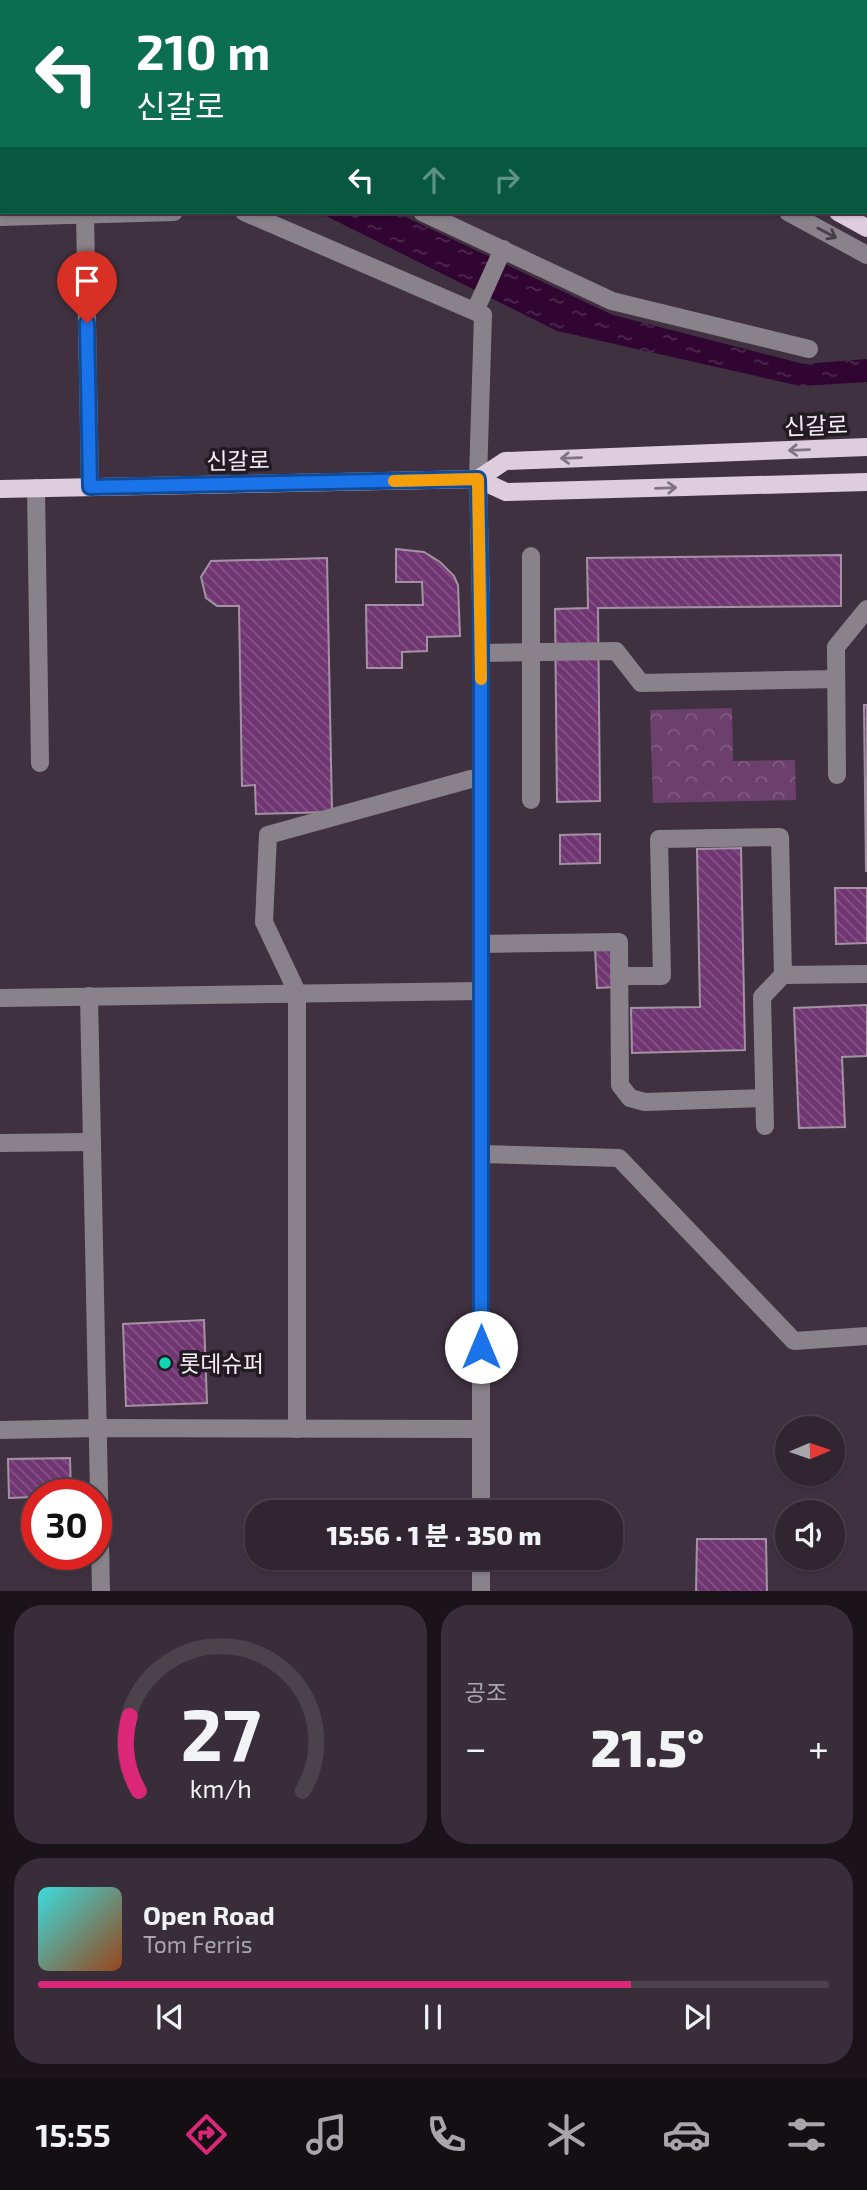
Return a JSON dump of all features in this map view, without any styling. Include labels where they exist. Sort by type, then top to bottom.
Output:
[{"type":"main road","points":[[842,214],[867,228]]},
{"type":"main road","name":"신갈로","points":[[478,479],[505,461],[867,447]]},
{"type":"main road","name":"신갈로","points":[[0,489],[478,479],[506,492],[867,482]]},
{"type":"street","points":[[0,217],[85,214],[90,487]]},
{"type":"street","points":[[249,214],[484,315],[478,479],[481,653],[481,1500]]},
{"type":"street","points":[[426,214],[612,301],[808,349]]},
{"type":"street","points":[[792,214],[867,255]]},
{"type":"street","points":[[475,311],[503,249]]},
{"type":"street","points":[[36,488],[40,763]]},
{"type":"street","points":[[531,556],[531,800]]},
{"type":"street","points":[[837,775],[836,647],[867,609]]},
{"type":"street","points":[[481,653],[616,651],[641,683],[836,679]]},
{"type":"street","points":[[297,1429],[297,992],[264,922],[268,835],[471,779]]},
{"type":"street","points":[[619,976],[662,976],[659,839],[780,836],[783,975],[762,997],[765,1126]]},
{"type":"street","points":[[481,944],[619,942],[620,1085],[630,1098],[645,1102],[764,1098]]},
{"type":"street","points":[[783,975],[867,974]]},
{"type":"street","points":[[0,998],[481,991]]},
{"type":"street","points":[[89,996],[101,1591]]},
{"type":"street","points":[[0,1143],[92,1142]]},
{"type":"street","points":[[481,1154],[619,1158],[794,1341],[867,1336]]},
{"type":"street","points":[[0,1430],[481,1429]]},
{"type":"street","points":[[481,1570],[481,1591]]},
{"type":"green space","points":[[732,708],[733,761],[795,760],[796,800],[653,803],[650,710]]},
{"type":"water","points":[[322,214],[399,214],[613,315],[804,364],[867,359],[867,382],[800,386],[557,331]]},
{"type":"building","points":[[396,549],[424,552],[440,562],[454,576],[458,585],[460,636],[427,637],[427,651],[402,652],[402,668],[367,668],[366,605],[423,605],[422,582],[396,582]]},
{"type":"building","points":[[841,555],[841,606],[598,608],[600,801],[557,802],[555,609],[588,608],[587,558]]},
{"type":"building","points":[[327,558],[332,812],[256,814],[255,785],[242,786],[239,606],[217,606],[206,598],[201,577],[211,561]]},
{"type":"building","points":[[864,705],[867,705],[867,871],[866,871]]},
{"type":"building","points":[[600,834],[600,863],[560,864],[560,835]]},
{"type":"building","points":[[741,848],[745,1050],[632,1053],[631,1008],[700,1007],[697,849]]},
{"type":"building","points":[[835,888],[867,888],[867,943],[836,944]]},
{"type":"building","points":[[614,948],[615,987],[597,988],[595,949]]},
{"type":"building","points":[[867,1005],[867,1056],[842,1057],[845,1127],[799,1128],[794,1008]]},
{"type":"building","name":"롯데슈퍼","points":[[204,1320],[207,1403],[126,1406],[123,1324]]},
{"type":"building","points":[[70,1458],[71,1479],[21,1479],[21,1498],[9,1498],[8,1459]]},
{"type":"building","points":[[697,1539],[766,1539],[767,1591],[696,1591]]},
{"type":"slow traffic","points":[[394,481],[478,479],[481,679]]},
{"type":"place","name":"롯데슈퍼","points":[[165,1363]]},
{"type":"route","points":[[87,323],[90,487],[478,479],[481,601],[481,1347]]}]
